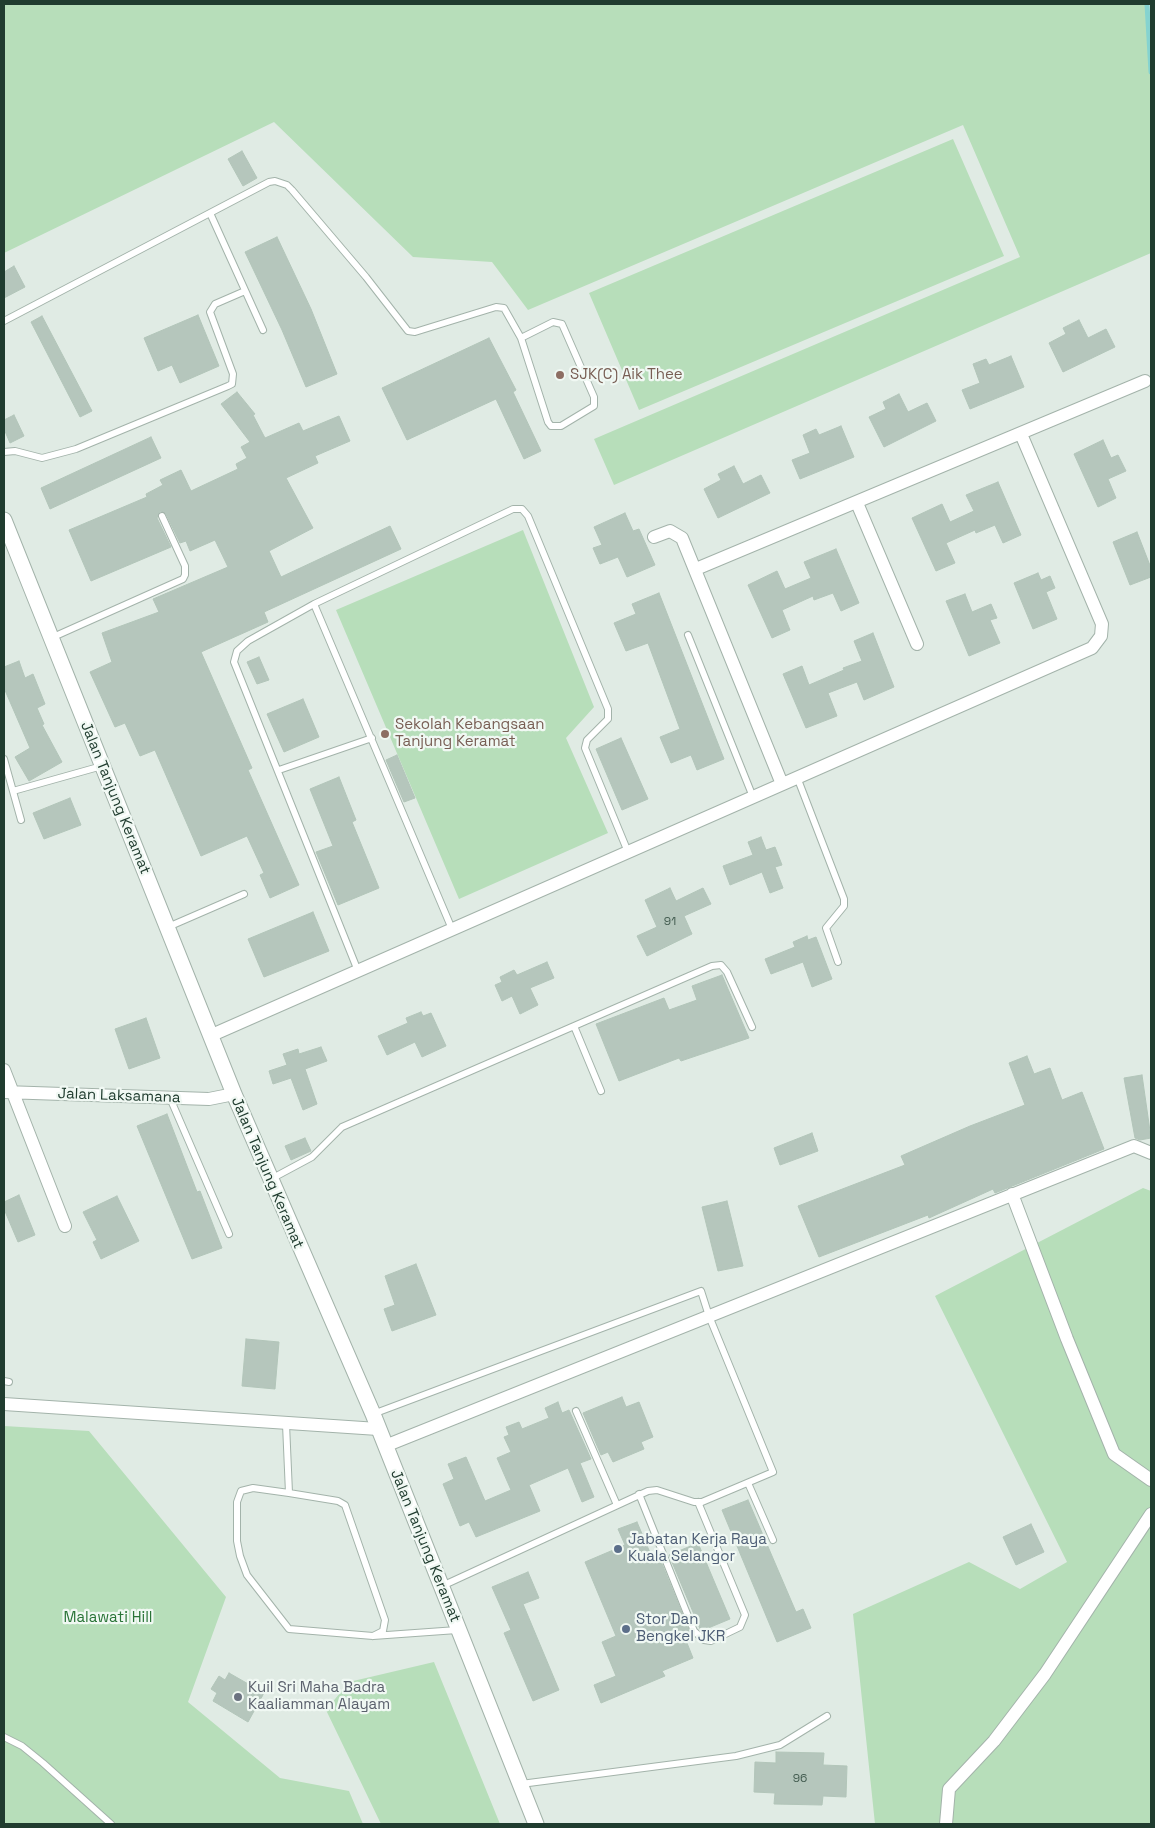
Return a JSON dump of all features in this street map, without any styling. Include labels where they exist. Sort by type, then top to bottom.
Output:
[{"type":"street","points":[[696,569],[1145,381]]},
{"type":"street","points":[[212,1035],[1092,648],[1101,636],[1102,624],[1021,434]]},
{"type":"street","points":[[857,503],[917,644]]},
{"type":"street","name":"Jalan Tanjung Keramat","points":[[4,520],[269,1180],[373,1414],[536,1824]]},
{"type":"street","points":[[654,537],[670,531],[679,534],[696,569],[782,784]]},
{"type":"street","points":[[4,1070],[8,1093],[65,1226]]},
{"type":"street","name":"Jalan Laksamana","points":[[8,1093],[209,1099],[234,1094]]},
{"type":"street","points":[[385,1446],[1134,1146],[1151,1153]]},
{"type":"street","points":[[1012,1194],[1114,1454],[1151,1480]]},
{"type":"street","points":[[4,1404],[378,1429]]},
{"type":"street","points":[[946,1824],[949,1789],[994,1741],[1045,1674],[1151,1514]]},
{"type":"lane","points":[[4,321],[268,182],[281,182],[292,190],[366,277],[408,331],[416,332],[500,307],[507,312],[521,338],[548,422],[551,426],[561,426],[594,406],[594,397],[562,324],[553,322],[521,338]]},
{"type":"lane","points":[[210,213],[263,330]]},
{"type":"lane","points":[[4,452],[15,451],[42,458],[76,449],[228,386],[234,379],[234,374],[210,312],[215,304],[245,291]]},
{"type":"lane","points":[[358,970],[234,662],[235,656],[248,641],[314,604],[513,509],[517,508],[526,512],[608,709],[608,719],[587,740],[585,748],[628,852]]},
{"type":"lane","points":[[51,638],[183,579],[185,566],[162,516]]},
{"type":"lane","points":[[314,604],[452,929]]},
{"type":"lane","points":[[688,635],[753,797]]},
{"type":"lane","points":[[279,770],[372,738]]},
{"type":"lane","points":[[4,759],[21,820]]},
{"type":"lane","points":[[13,791],[102,766]]},
{"type":"lane","points":[[798,777],[844,899],[844,906],[826,928],[838,962]]},
{"type":"lane","points":[[167,927],[244,894]]},
{"type":"lane","points":[[269,1180],[312,1158],[342,1127],[716,965],[728,972],[752,1027]]},
{"type":"lane","points":[[574,1026],[601,1091]]},
{"type":"lane","points":[[169,1097],[229,1234]]},
{"type":"lane","points":[[373,1414],[702,1291],[709,1316],[773,1472],[698,1502],[657,1490],[639,1494],[441,1586]]},
{"type":"lane","points":[[576,1412],[617,1505]]},
{"type":"lane","points":[[286,1424],[289,1493]]},
{"type":"lane","points":[[748,1483],[773,1540]]},
{"type":"lane","points":[[373,1636],[383,1631],[385,1620],[347,1509],[338,1501],[289,1493],[253,1488],[242,1492],[238,1496],[237,1541],[247,1575],[289,1630],[373,1636],[458,1630]]},
{"type":"lane","points":[[639,1494],[694,1630],[704,1640],[710,1641],[740,1627],[744,1615],[698,1502]]},
{"type":"lane","points":[[520,1784],[736,1756],[780,1745],[827,1716]]},
{"type":"lane","points":[[4,1737],[22,1746],[43,1763],[111,1824]]},
{"type":"green space","points":[[4,4],[1147,4],[1151,72],[1151,253],[614,485],[594,439],[1020,257],[963,125],[528,310],[492,262],[413,257],[274,122],[4,253]]},
{"type":"green space","points":[[953,139],[1004,256],[639,410],[589,293]]},
{"type":"green space","points":[[523,530],[594,707],[566,738],[608,833],[459,899],[336,610]]},
{"type":"green space","points":[[1143,1188],[1151,1191],[1151,1824],[875,1824],[853,1614],[969,1562],[1020,1589],[1067,1562],[935,1296]]},
{"type":"green space","name":"Malawati Hill","points":[[4,1426],[89,1431],[226,1597],[188,1702],[280,1778],[349,1791],[363,1824],[4,1824]]},
{"type":"green space","points":[[434,1662],[500,1824],[381,1824],[326,1710],[349,1682]]},
{"type":"building","points":[[242,151],[257,178],[243,186],[228,159]]},
{"type":"building","points":[[277,237],[311,309],[337,374],[306,387],[282,330],[245,252]]},
{"type":"building","points":[[14,266],[25,287],[4,298],[4,272]]},
{"type":"building","points":[[198,315],[219,366],[180,383],[172,365],[158,371],[144,338]]},
{"type":"building","points":[[42,316],[92,411],[80,417],[31,322]]},
{"type":"building","points":[[1079,320],[1088,338],[1106,329],[1115,347],[1063,372],[1049,343],[1066,334],[1063,328]]},
{"type":"building","points":[[489,338],[516,390],[513,392],[541,451],[524,459],[496,399],[407,440],[382,388]]},
{"type":"building","points":[[1011,356],[1024,387],[970,409],[962,390],[980,383],[973,364],[986,359],[989,365]]},
{"type":"building","points":[[237,392],[255,414],[253,415],[265,438],[299,423],[303,431],[339,416],[350,441],[315,456],[318,463],[286,478],[313,528],[269,551],[281,577],[390,526],[401,549],[264,612],[268,622],[201,652],[252,768],[248,770],[299,885],[270,898],[260,875],[264,873],[247,836],[201,856],[155,750],[140,756],[125,723],[115,727],[90,672],[112,662],[102,633],[159,612],[153,599],[228,567],[215,540],[190,551],[186,541],[180,543],[166,514],[160,511],[157,518],[171,547],[91,581],[69,530],[147,497],[146,494],[163,485],[160,480],[181,470],[191,491],[238,469],[236,464],[247,458],[241,447],[250,442],[221,404]]},
{"type":"building","points":[[899,394],[908,412],[927,403],[936,421],[884,447],[869,417],[886,409],[883,402]]},
{"type":"building","points":[[14,415],[24,436],[10,443],[4,429],[4,420]]},
{"type":"building","points":[[841,426],[854,457],[800,479],[792,460],[810,453],[803,435],[816,429],[819,435]]},
{"type":"building","points":[[151,437],[161,458],[50,509],[41,488]]},
{"type":"building","points":[[1103,440],[1111,458],[1118,455],[1126,471],[1108,479],[1116,498],[1098,507],[1074,454]]},
{"type":"building","points":[[734,466],[743,484],[761,475],[770,493],[718,518],[704,489],[721,480],[718,474]]},
{"type":"building","points":[[998,482],[1021,535],[1003,543],[995,525],[976,533],[975,530],[946,543],[955,563],[936,571],[912,518],[942,504],[950,522],[974,511],[966,495]]},
{"type":"building","points":[[625,513],[633,531],[639,529],[655,565],[627,577],[618,557],[600,564],[593,548],[602,545],[594,527]]},
{"type":"building","points":[[1137,532],[1151,568],[1151,577],[1130,585],[1113,542]]},
{"type":"building","points":[[836,549],[859,603],[841,611],[833,593],[814,600],[813,596],[782,610],[790,630],[772,638],[748,585],[777,571],[785,589],[811,578],[804,562]]},
{"type":"building","points":[[1038,573],[1041,580],[1050,576],[1055,588],[1046,592],[1057,619],[1033,629],[1014,583]]},
{"type":"building","points":[[659,593],[724,759],[697,770],[691,755],[671,763],[660,737],[680,729],[648,643],[626,651],[614,623],[636,614],[632,604]]},
{"type":"building","points":[[965,594],[972,612],[991,604],[997,618],[990,620],[1000,643],[969,656],[946,601]]},
{"type":"building","points":[[873,633],[894,687],[864,700],[857,682],[828,693],[837,716],[806,728],[783,674],[802,666],[809,685],[844,670],[843,668],[862,661],[854,641]]},
{"type":"building","points":[[259,657],[269,680],[257,684],[247,662]]},
{"type":"building","points":[[19,661],[25,678],[33,674],[45,704],[37,708],[44,724],[42,725],[62,762],[29,781],[15,757],[30,748],[4,688],[4,667]]},
{"type":"building","points":[[303,699],[319,737],[284,752],[267,714]]},
{"type":"building","points":[[621,738],[648,799],[622,810],[596,749]]},
{"type":"building","points":[[397,755],[415,798],[404,802],[386,760]]},
{"type":"building","points":[[339,777],[356,820],[352,822],[379,888],[338,905],[316,852],[333,846],[310,789]]},
{"type":"building","points":[[70,798],[81,825],[44,839],[33,813]]},
{"type":"building","points":[[761,837],[766,850],[775,847],[782,865],[775,867],[783,888],[770,893],[762,872],[730,885],[723,866],[753,855],[748,842]]},
{"type":"building","points":[[670,888],[676,901],[703,888],[711,904],[684,916],[692,934],[647,956],[637,936],[657,927],[645,900]]},
{"type":"building","points":[[313,912],[329,951],[264,977],[248,939]]},
{"type":"building","points":[[807,936],[808,940],[816,937],[832,979],[812,987],[803,962],[771,974],[765,959],[795,947],[793,942]]},
{"type":"building","points":[[547,962],[554,978],[530,988],[538,1005],[520,1014],[512,996],[502,1001],[495,985],[502,982],[500,977],[514,970],[517,975]]},
{"type":"building","points":[[722,975],[749,1038],[681,1061],[679,1058],[619,1081],[596,1024],[664,998],[669,1010],[697,1000],[692,986]]},
{"type":"building","points":[[421,1012],[423,1016],[431,1013],[446,1046],[422,1057],[415,1042],[387,1055],[378,1036],[408,1023],[406,1018]]},
{"type":"building","points":[[146,1018],[160,1058],[129,1069],[115,1029]]},
{"type":"building","points":[[321,1047],[327,1061],[305,1069],[317,1104],[303,1110],[291,1078],[273,1084],[269,1071],[287,1065],[283,1054],[298,1049],[299,1054]]},
{"type":"building","points":[[1027,1056],[1034,1074],[1050,1068],[1062,1100],[1082,1092],[1104,1149],[995,1193],[993,1189],[929,1218],[928,1215],[819,1257],[798,1206],[905,1165],[901,1156],[1025,1105],[1009,1063]]},
{"type":"building","points":[[1142,1075],[1151,1138],[1140,1140],[1135,1138],[1124,1078]]},
{"type":"building","points":[[167,1114],[197,1192],[200,1191],[222,1248],[192,1259],[137,1126]]},
{"type":"building","points":[[812,1133],[818,1151],[780,1165],[774,1148]]},
{"type":"building","points":[[305,1138],[311,1151],[291,1160],[285,1146]]},
{"type":"building","points":[[19,1195],[35,1235],[18,1242],[4,1209],[4,1202]]},
{"type":"building","points":[[117,1196],[139,1241],[101,1259],[93,1242],[97,1240],[83,1212]]},
{"type":"building","points":[[727,1201],[743,1266],[718,1271],[702,1207]]},
{"type":"building","points":[[416,1264],[436,1315],[392,1331],[384,1309],[395,1305],[385,1276]]},
{"type":"building","points":[[246,1339],[279,1342],[275,1389],[242,1386]]},
{"type":"building","points":[[622,1397],[626,1407],[639,1402],[653,1437],[641,1442],[644,1449],[613,1462],[608,1452],[601,1455],[583,1413]]},
{"type":"building","points":[[558,1402],[562,1413],[569,1410],[591,1459],[580,1463],[594,1497],[582,1502],[568,1468],[529,1485],[540,1511],[476,1537],[469,1522],[460,1526],[443,1484],[454,1479],[448,1464],[466,1457],[485,1501],[511,1490],[497,1458],[511,1452],[504,1437],[509,1435],[506,1427],[519,1422],[522,1429],[549,1418],[545,1408]]},
{"type":"building","points":[[748,1500],[796,1612],[803,1609],[811,1628],[777,1642],[722,1510]]},
{"type":"building","points":[[637,1522],[654,1562],[660,1559],[691,1635],[685,1638],[693,1658],[662,1671],[665,1676],[601,1703],[594,1685],[616,1676],[602,1642],[616,1636],[585,1562],[625,1545],[618,1529]]},
{"type":"building","points":[[1031,1524],[1044,1552],[1016,1565],[1003,1537]]},
{"type":"building","points":[[698,1543],[730,1619],[701,1631],[669,1555]]},
{"type":"building","points":[[528,1572],[539,1598],[523,1604],[559,1690],[533,1701],[504,1633],[511,1630],[492,1587]]},
{"type":"building","name":"Kuil Sri Maha Badra Kaaliamman Alayam","points":[[229,1673],[264,1693],[248,1722],[213,1701],[217,1693],[211,1689],[219,1676],[225,1680]]},
{"type":"building","points":[[776,1752],[824,1753],[823,1765],[847,1766],[846,1797],[823,1796],[822,1805],[774,1804],[775,1793],[754,1792],[755,1762],[776,1763]]},
{"type":"waterway","points":[[1147,4],[1151,72]]},
{"type":"place","name":"SJK(C) Aik Thee","points":[[560,375]]},
{"type":"place","name":"Sekolah Kebangsaan Tanjung Keramat","points":[[385,734]]},
{"type":"place","name":"Jabatan Kerja Raya Kuala Selangor","points":[[618,1549]]},
{"type":"place","name":"Stor Dan Bengkel JKR","points":[[626,1629]]},
{"type":"place","name":"Kuil Sri Maha Badra Kaaliamman Alayam","points":[[238,1697]]}]
